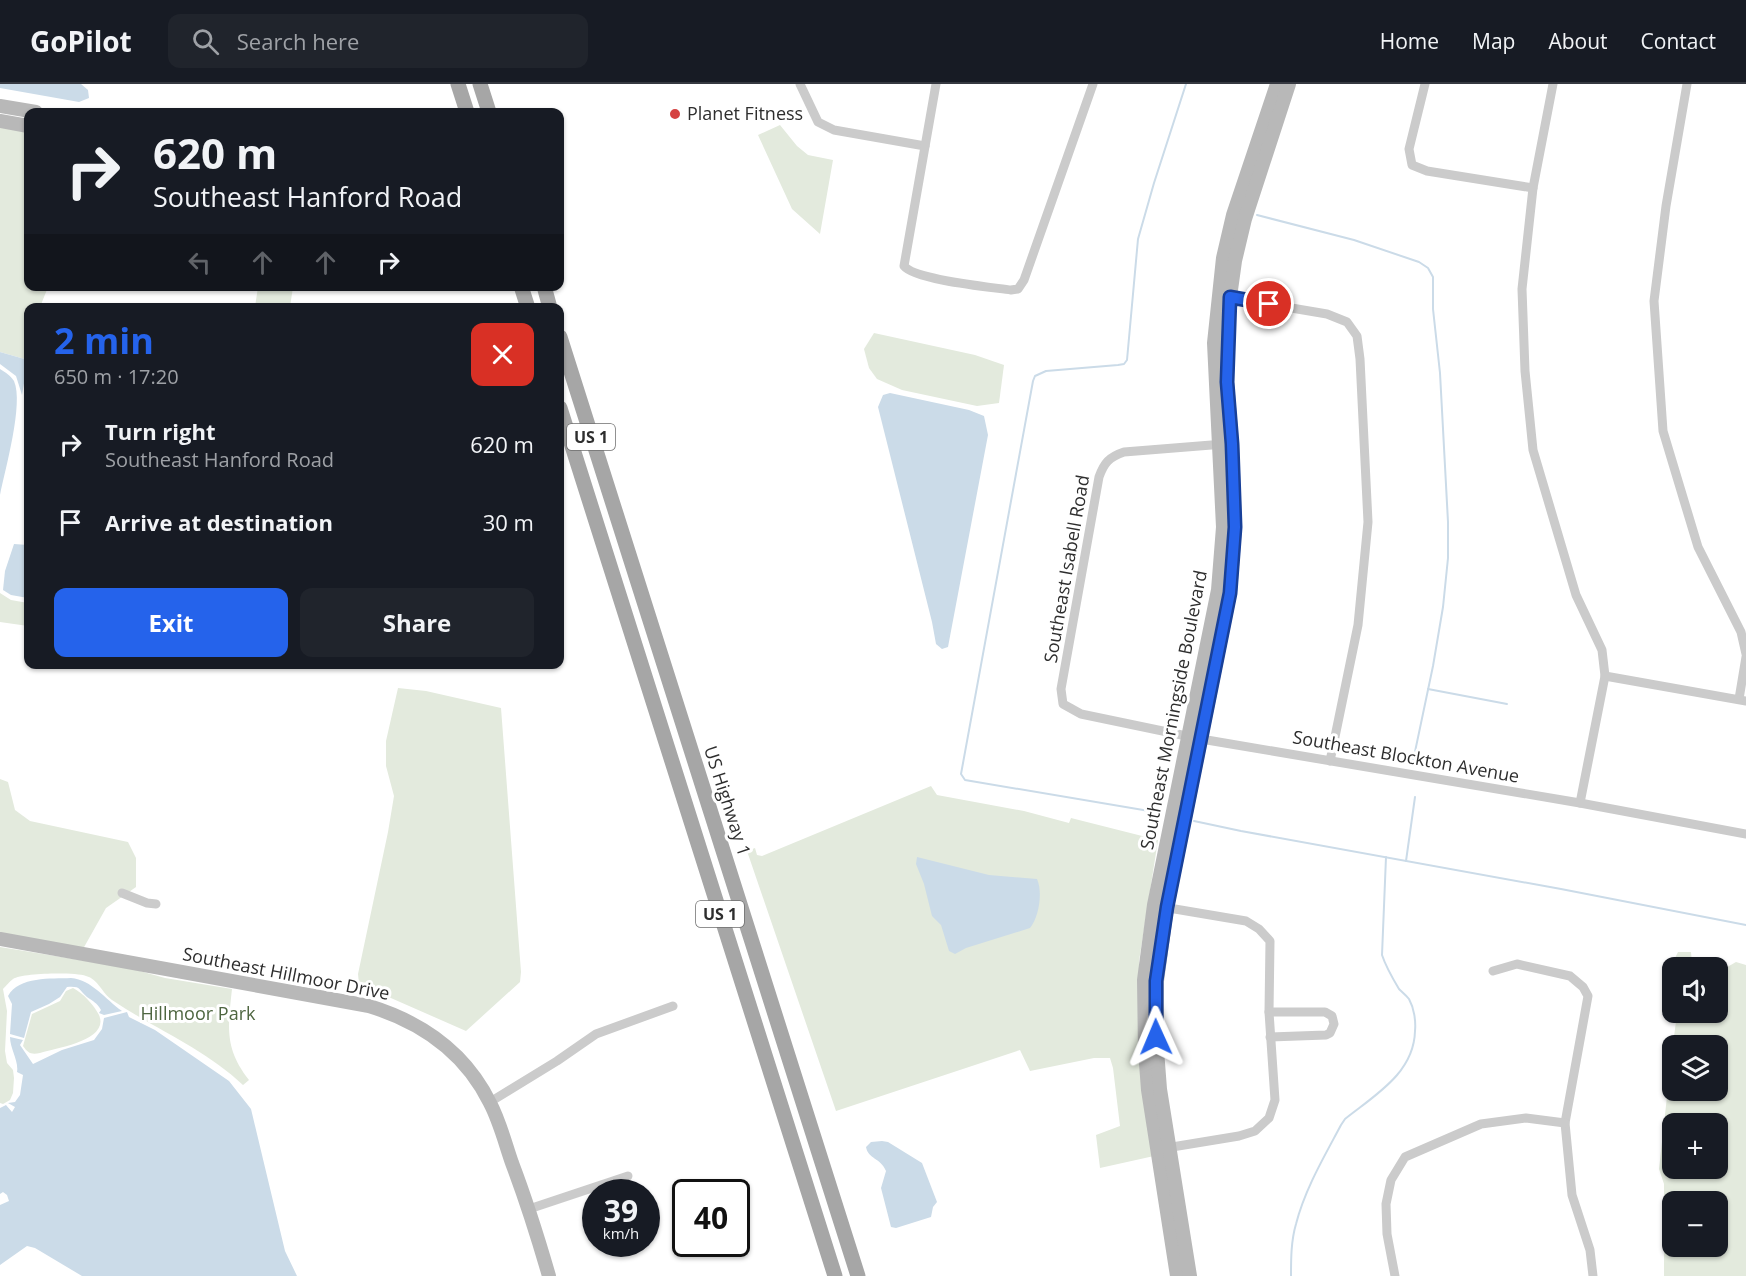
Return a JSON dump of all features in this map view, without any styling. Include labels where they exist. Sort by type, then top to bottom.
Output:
[{"type":"main road","points":[[458,84],[466,108]]},
{"type":"main road","points":[[480,84],[488,108]]},
{"type":"main road","name":"US Highway 1","points":[[564,350],[858,1276]]},
{"type":"main road","name":"US 1","points":[[564,421],[835,1276]]},
{"type":"main road","points":[[595,518],[610,532],[623,536]]},
{"type":"main road","points":[[606,552],[618,557],[634,572]]},
{"type":"main road","points":[[741,981],[756,993],[767,994]]},
{"type":"main road","points":[[749,1004],[761,1008],[778,1026]]},
{"type":"street","points":[[800,84],[818,122],[834,129],[926,146]]},
{"type":"street","points":[[936,84],[904,266],[908,272],[932,278],[1011,290],[1018,289],[1024,280],[1093,84]]},
{"type":"street","name":"Southeast Morningside Boulevard","points":[[1190,1276],[1181,1260],[1164,1148],[1160,1089],[1150,1024],[1156,981],[1161,906],[1195,738],[1230,593],[1235,527],[1225,444],[1227,382],[1224,296],[1235,261],[1251,181],[1277,84]]},
{"type":"street","name":"Southeast Morningside Boulevard","points":[[1251,181],[1289,84]]},
{"type":"street","points":[[1425,84],[1409,149],[1412,165],[1427,171],[1533,188]]},
{"type":"street","points":[[1553,84],[1533,188],[1522,289],[1525,371],[1533,450],[1576,596],[1602,650],[1605,676],[1580,803]]},
{"type":"street","points":[[1605,676],[1743,700],[1746,655],[1741,632],[1698,547],[1663,431],[1654,301],[1666,206],[1687,84]]},
{"type":"street","points":[[0,106],[24,110]]},
{"type":"street","points":[[0,121],[24,125]]},
{"type":"street","points":[[1224,296],[1327,314],[1347,322],[1357,336],[1368,522],[1358,625],[1330,761]]},
{"type":"street","name":"Southeast Isabell Road","points":[[1063,705],[1061,689],[1104,463],[1124,452],[1225,444]]},
{"type":"street","name":"Southeast Blockton Avenue","points":[[1063,705],[1081,714],[1195,738],[1580,803],[1746,834]]},
{"type":"street","points":[[122,893],[147,903],[156,904]]},
{"type":"street","points":[[1161,906],[1246,921],[1259,929],[1270,941],[1269,1012],[1275,1100],[1269,1118],[1255,1131],[1239,1136],[1164,1148]]},
{"type":"street","name":"Southeast Hillmoor Drive","points":[[0,939],[358,1004],[411,1021],[457,1055],[490,1102],[529,1209],[549,1276]]},
{"type":"street","points":[[1493,971],[1517,964],[1570,976],[1583,987],[1588,996],[1565,1122],[1572,1195],[1590,1250],[1593,1276]]},
{"type":"street","points":[[490,1102],[596,1034],[673,1006]]},
{"type":"street","points":[[1269,1012],[1325,1012],[1332,1016],[1334,1024],[1330,1033],[1326,1035],[1270,1037]]},
{"type":"street","points":[[1395,1276],[1387,1234],[1386,1204],[1391,1180],[1405,1157],[1481,1124],[1526,1118],[1565,1122]]},
{"type":"street","points":[[529,1209],[628,1176]]},
{"type":"street","name":"Southeast Morningside Boulevard","points":[[1177,1276],[1181,1260]]},
{"type":"green space","points":[[0,125],[24,129],[24,291],[46,291],[42,303],[24,303],[24,359],[0,352]]},
{"type":"green space","points":[[780,125],[797,146],[808,155],[833,160],[820,234],[792,209],[758,135]]},
{"type":"green space","points":[[257,291],[292,291],[291,303],[256,303]]},
{"type":"green space","points":[[874,333],[975,355],[1004,365],[999,403],[977,406],[902,390],[877,379],[869,368],[864,349]]},
{"type":"green space","points":[[0,593],[11,600],[24,602],[24,625],[0,622]]},
{"type":"green space","points":[[398,688],[426,691],[501,708],[520,982],[466,1031],[359,984],[358,974],[394,796],[386,766],[386,741]]},
{"type":"green space","points":[[0,779],[8,782],[15,810],[30,821],[128,842],[136,858],[136,887],[106,908],[83,949],[0,934]]},
{"type":"green space","points":[[931,786],[937,795],[1024,811],[1069,823],[1071,818],[1158,840],[1139,961],[1154,1156],[1100,1168],[1096,1135],[1120,1126],[1110,1058],[1094,1058],[1030,1071],[1020,1050],[836,1111],[747,851],[755,848],[757,855],[762,856]]},
{"type":"green space","name":"Hillmoor Park","points":[[0,947],[129,968],[165,978],[232,989],[229,1015],[230,1037],[235,1058],[249,1080],[243,1085],[213,1061],[112,1000],[90,978],[71,974],[37,974],[13,979],[3,989],[7,1011],[5,1051],[7,1063],[13,1070],[14,1078],[10,1100],[3,1104],[0,1103]]},
{"type":"green space","points":[[1678,952],[1691,952],[1691,957],[1676,957]]},
{"type":"green space","points":[[1736,962],[1746,965],[1746,1276],[1664,1276],[1664,1257],[1728,1257],[1728,1191],[1664,1191],[1662,1179],[1728,1179],[1728,1113],[1665,1113],[1666,1101],[1728,1101],[1728,1035],[1674,1035],[1676,1023],[1728,1023],[1728,967]]},
{"type":"green space","name":"Hillmoor Park","points":[[73,988],[88,1000],[99,1015],[100,1024],[97,1031],[90,1037],[69,1045],[37,1054],[28,1052],[23,1046],[32,1014],[60,1001],[66,991]]},
{"type":"green space","points":[[1662,1142],[1662,1178],[1659,1169]]},
{"type":"water","points":[[0,84],[81,84],[88,90],[89,98],[79,102],[0,88]]},
{"type":"water","points":[[0,352],[24,359],[22,395],[16,376],[0,364]]},
{"type":"water","points":[[0,369],[14,381],[17,405],[13,437],[0,495]]},
{"type":"water","points":[[890,393],[969,410],[984,416],[988,435],[948,647],[942,649],[936,644],[878,407],[883,395]]},
{"type":"water","points":[[14,544],[24,545],[24,597],[11,595],[3,590],[5,571]]},
{"type":"water","points":[[917,857],[989,875],[1037,879],[1040,897],[1033,923],[1030,928],[966,948],[955,954],[949,951],[941,925],[932,916],[916,864]]},
{"type":"water","points":[[71,978],[92,986],[122,1011],[104,1015],[99,1013],[101,1010],[95,1002],[79,989],[67,987],[60,997],[31,1012],[24,1038],[10,1034],[12,1004],[8,996],[13,990],[36,980]]},
{"type":"water","points":[[127,1012],[129,1017],[155,1030],[229,1081],[251,1109],[285,1251],[297,1276],[82,1276],[35,1248],[27,1246],[0,1265],[0,1205],[9,1201],[7,1195],[3,1192],[0,1194],[0,1108],[6,1105],[12,1112],[15,1107],[8,1103],[15,1102],[20,1095],[23,1075],[17,1072],[10,1037],[23,1040],[20,1045],[33,1064],[62,1050],[94,1040],[102,1029],[104,1018]]},
{"type":"water","points":[[871,1142],[888,1142],[922,1163],[937,1202],[933,1207],[931,1217],[896,1228],[891,1227],[881,1188],[886,1171],[881,1163],[869,1154],[866,1147]]},
{"type":"waterway","points":[[1161,813],[965,780],[961,774],[1033,381],[1035,376],[1046,371],[1118,365],[1124,364],[1127,360],[1138,239],[1186,84]]},
{"type":"waterway","points":[[1257,215],[1354,240],[1419,262],[1428,268],[1433,277],[1433,309],[1440,373],[1448,522],[1448,558],[1433,666],[1412,766]]},
{"type":"waterway","points":[[1428,689],[1507,704]]},
{"type":"waterway","points":[[1406,861],[1415,797]]},
{"type":"waterway","points":[[1194,821],[1746,925]]},
{"type":"waterway","points":[[1291,1276],[1292,1243],[1296,1224],[1310,1186],[1328,1149],[1345,1119],[1391,1082],[1408,1059],[1413,1046],[1415,1023],[1412,1006],[1409,999],[1399,989],[1382,955],[1386,857]]},
{"type":"place","name":"Planet Fitness","points":[[675,114]]},
{"type":"route","points":[[1156,1037],[1156,981],[1167,907],[1230,593],[1235,527],[1227,382],[1230,297],[1269,304]]}]
